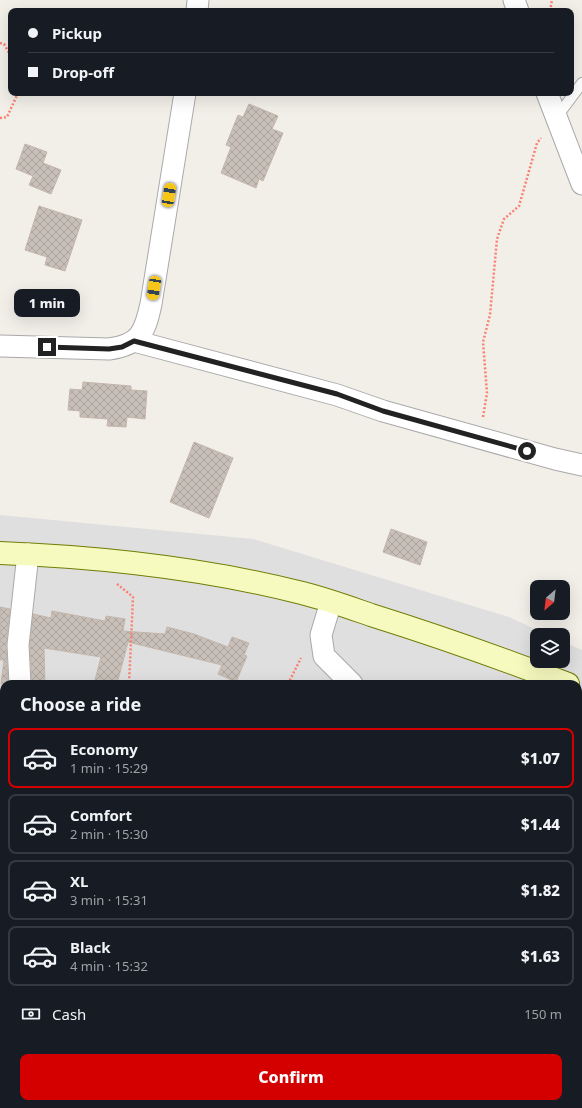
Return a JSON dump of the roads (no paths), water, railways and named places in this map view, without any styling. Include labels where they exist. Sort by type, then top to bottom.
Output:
[{"type":"main road","points":[[0,553],[119,561],[190,570],[249,580],[304,593],[433,634],[557,680]]},
{"type":"street","points":[[0,346],[109,349],[122,347],[134,341],[141,333],[147,322],[151,304],[185,96]]},
{"type":"street","points":[[548,96],[582,184]]},
{"type":"street","points":[[134,341],[337,394],[383,411],[555,459],[582,465]]},
{"type":"street","points":[[20,680],[18,645],[28,554]]},
{"type":"street","points":[[331,602],[321,635],[324,656],[348,680]]},
{"type":"lane","points":[[574,94],[582,83]]},
{"type":"lane","points":[[556,118],[572,96]]}]
